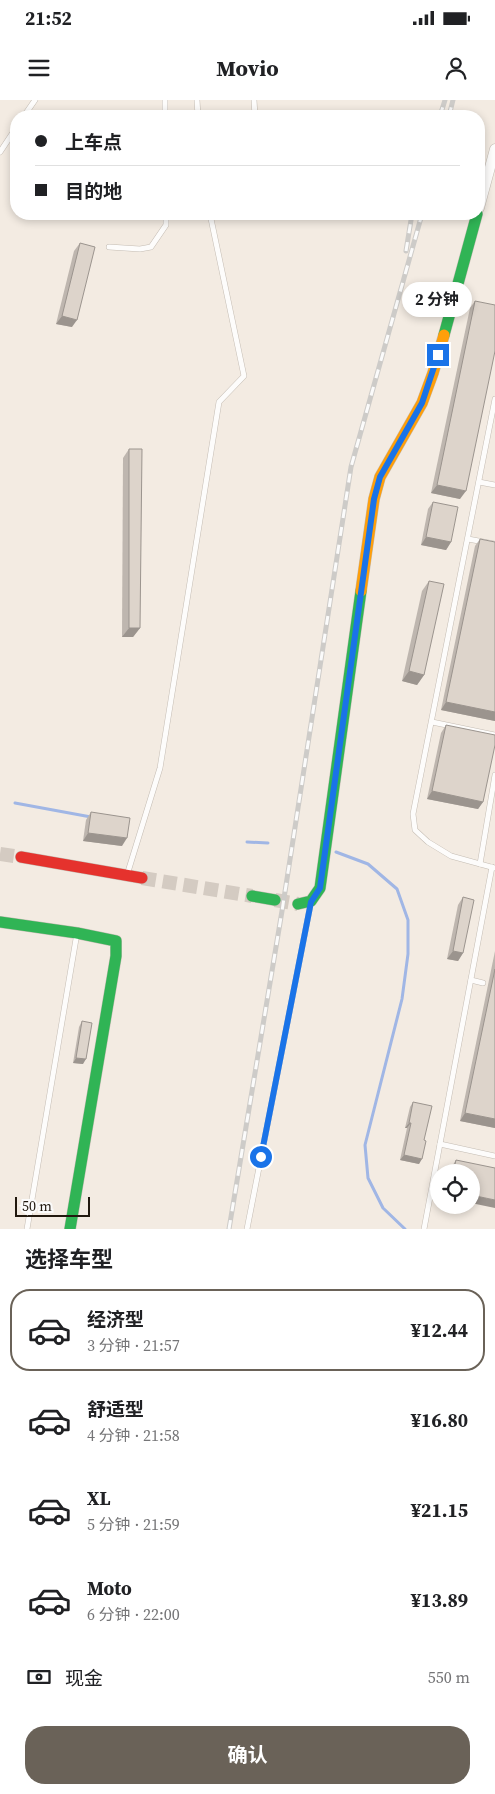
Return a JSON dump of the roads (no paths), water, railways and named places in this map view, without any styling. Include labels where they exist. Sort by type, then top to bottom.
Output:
[{"type":"street","points":[[485,186],[495,149]]},
{"type":"street","points":[[298,904],[311,902],[320,888],[374,499],[380,477],[422,403],[433,373],[475,220]]},
{"type":"street","points":[[21,857],[142,878]]},
{"type":"street","points":[[252,896],[275,900]]},
{"type":"street","points":[[0,922],[77,933],[116,941],[116,956],[70,1229]]},
{"type":"lane","points":[[0,152],[10,137]]},
{"type":"lane","points":[[109,247],[140,249],[151,247],[166,225],[166,220]]},
{"type":"lane","points":[[127,875],[160,768],[219,402],[244,376],[211,220]]},
{"type":"lane","points":[[424,1229],[493,867],[451,856],[428,842],[415,830],[413,814],[495,398]]},
{"type":"lane","points":[[479,482],[495,485]]},
{"type":"lane","points":[[468,538],[495,544]]},
{"type":"lane","points":[[432,722],[495,735]]},
{"type":"lane","points":[[480,864],[495,775]]},
{"type":"lane","points":[[247,1229],[311,902]]},
{"type":"lane","points":[[27,1229],[77,933]]},
{"type":"lane","points":[[471,980],[482,983]]},
{"type":"lane","points":[[440,1144],[495,1156]]},
{"type":"waterway","points":[[15,803],[91,817]]},
{"type":"waterway","points":[[247,842],[268,843]]},
{"type":"waterway","points":[[336,852],[368,864],[397,889],[408,920],[408,954],[402,999],[365,1145],[368,1178],[383,1208],[405,1229]]},
{"type":"tunnel","points":[[0,854],[21,857]]},
{"type":"tunnel","points":[[142,878],[252,896]]},
{"type":"tunnel","points":[[275,900],[298,904]]},
{"type":"railway","points":[[442,110],[445,100]]},
{"type":"railway","points":[[450,110],[453,100]]},
{"type":"railway","points":[[406,251],[411,220]]},
{"type":"railway","points":[[229,1229],[282,911],[351,467],[420,220]]}]
